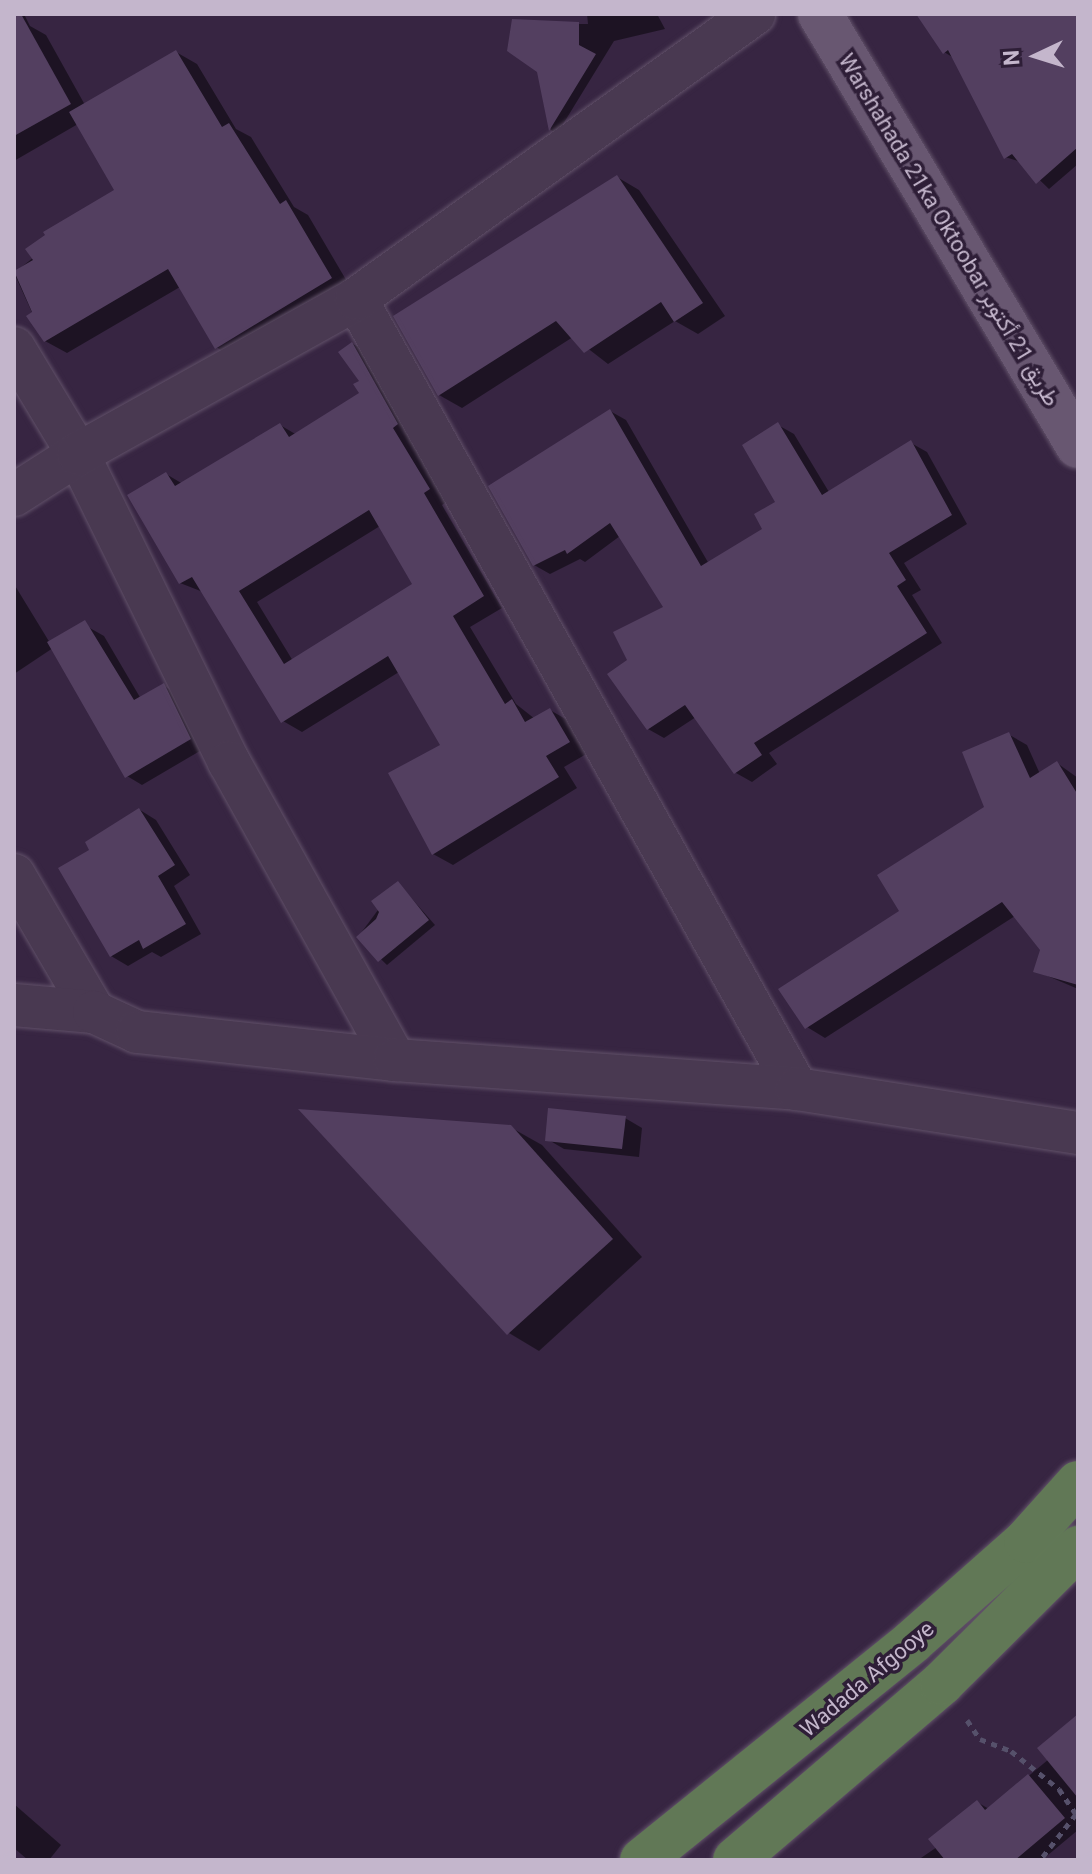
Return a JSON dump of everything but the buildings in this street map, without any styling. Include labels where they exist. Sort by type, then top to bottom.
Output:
[{"type":"highway","name":"Wadada Afgooye","points":[[642,1860],[912,1642],[1026,1541],[1078,1483]]},
{"type":"highway","points":[[735,1860],[942,1683],[1078,1548]]},
{"type":"main road","name":"Warshahada 21ka Oktoobar طريق 21 أكتوبر","points":[[820,14],[1078,446]]},
{"type":"street","points":[[14,495],[78,454],[356,299],[754,14]]},
{"type":"street","points":[[356,299],[797,1089]]},
{"type":"street","points":[[14,348],[78,454],[229,762],[395,1060]]},
{"type":"street","points":[[14,875],[94,1012]]},
{"type":"street","points":[[14,1005],[94,1012],[137,1032],[395,1060],[797,1089],[1078,1133]]},
{"type":"path","points":[[942,1683],[980,1739],[1011,1751],[1059,1789],[1076,1814],[1040,1860]]}]
